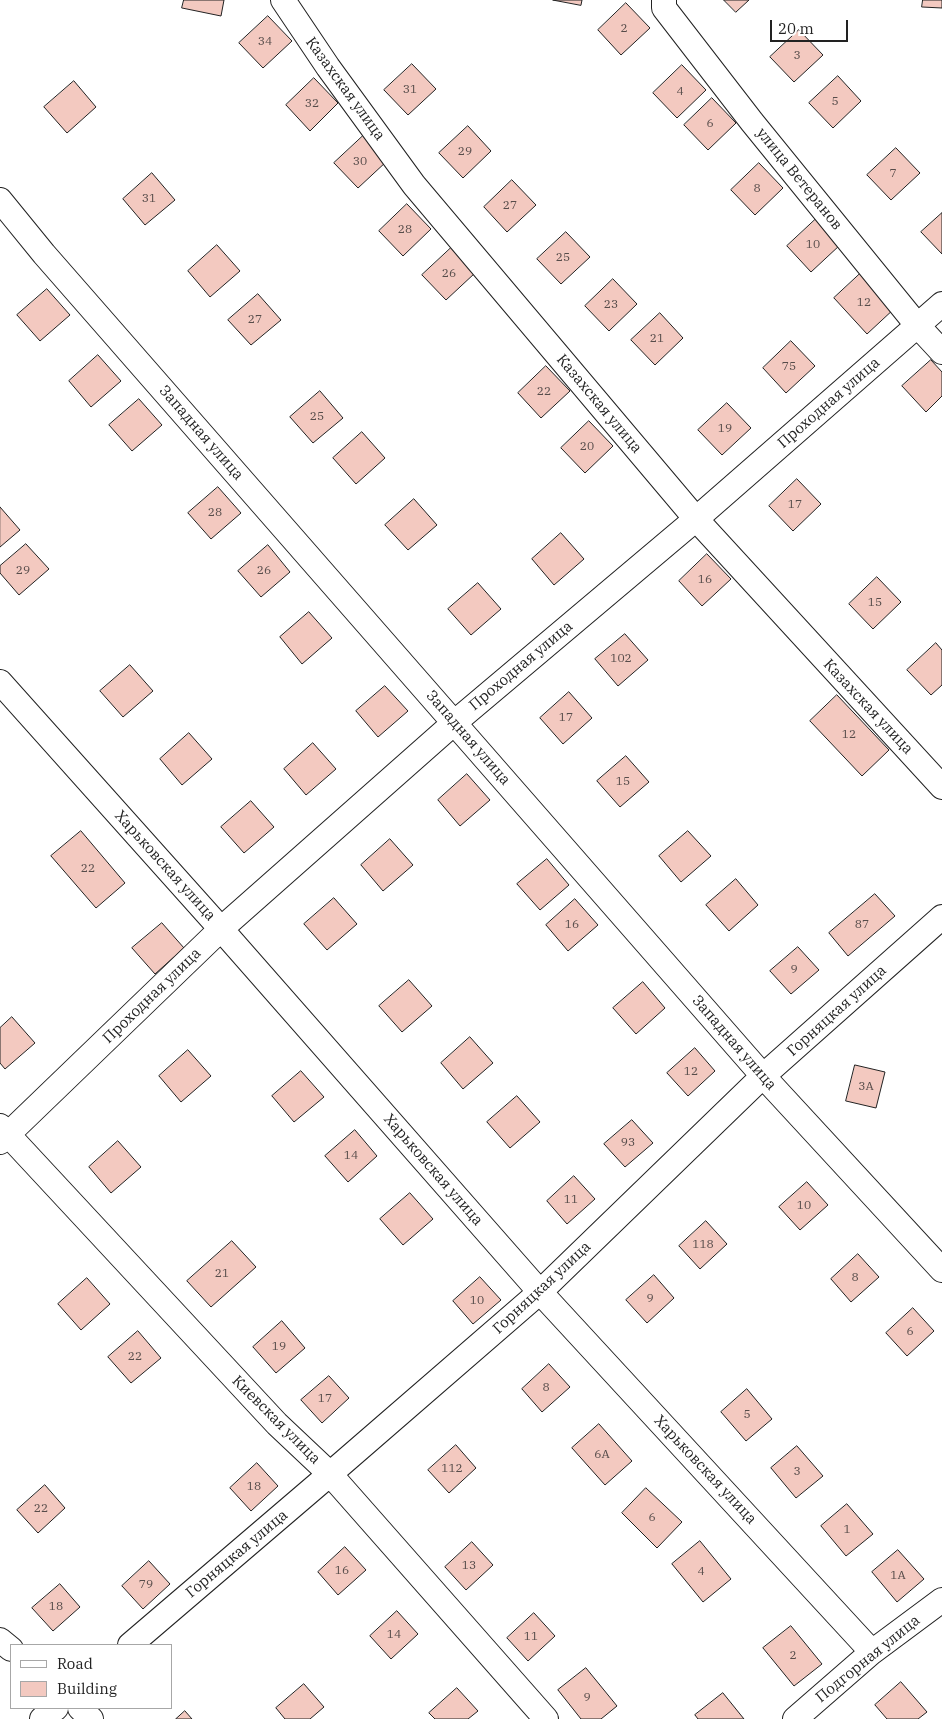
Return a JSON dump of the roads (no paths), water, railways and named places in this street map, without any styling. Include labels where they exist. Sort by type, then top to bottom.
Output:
[{"type":"street","name":"Казахская улица","points":[[283,0],[328,67],[414,184],[696,519],[942,787]]},
{"type":"street","name":"улица Ветеранов","points":[[664,0],[664,8],[752,122],[917,325],[942,352]]},
{"type":"street","name":"Западная улица","points":[[0,200],[44,254],[763,1076],[942,1270]]},
{"type":"street","name":"Проходная улица","points":[[2,1134],[221,929],[454,723],[696,519],[942,304]]},
{"type":"street","name":"Харьковская улица","points":[[0,682],[221,929],[540,1292],[872,1652]]},
{"type":"street","name":"Горняцкая улица","points":[[131,1644],[540,1292],[763,1076],[942,917]]},
{"type":"street","name":"Киевская улица","points":[[2,1134],[276,1424],[330,1474],[546,1719]]},
{"type":"street","name":"Подгорная улица","points":[[795,1719],[872,1652],[942,1600]]},
{"type":"street","points":[[0,1640],[10,1649]]},
{"type":"street","points":[[42,1719],[55,1709]]},
{"type":"street","points":[[81,1709],[91,1719]]}]
